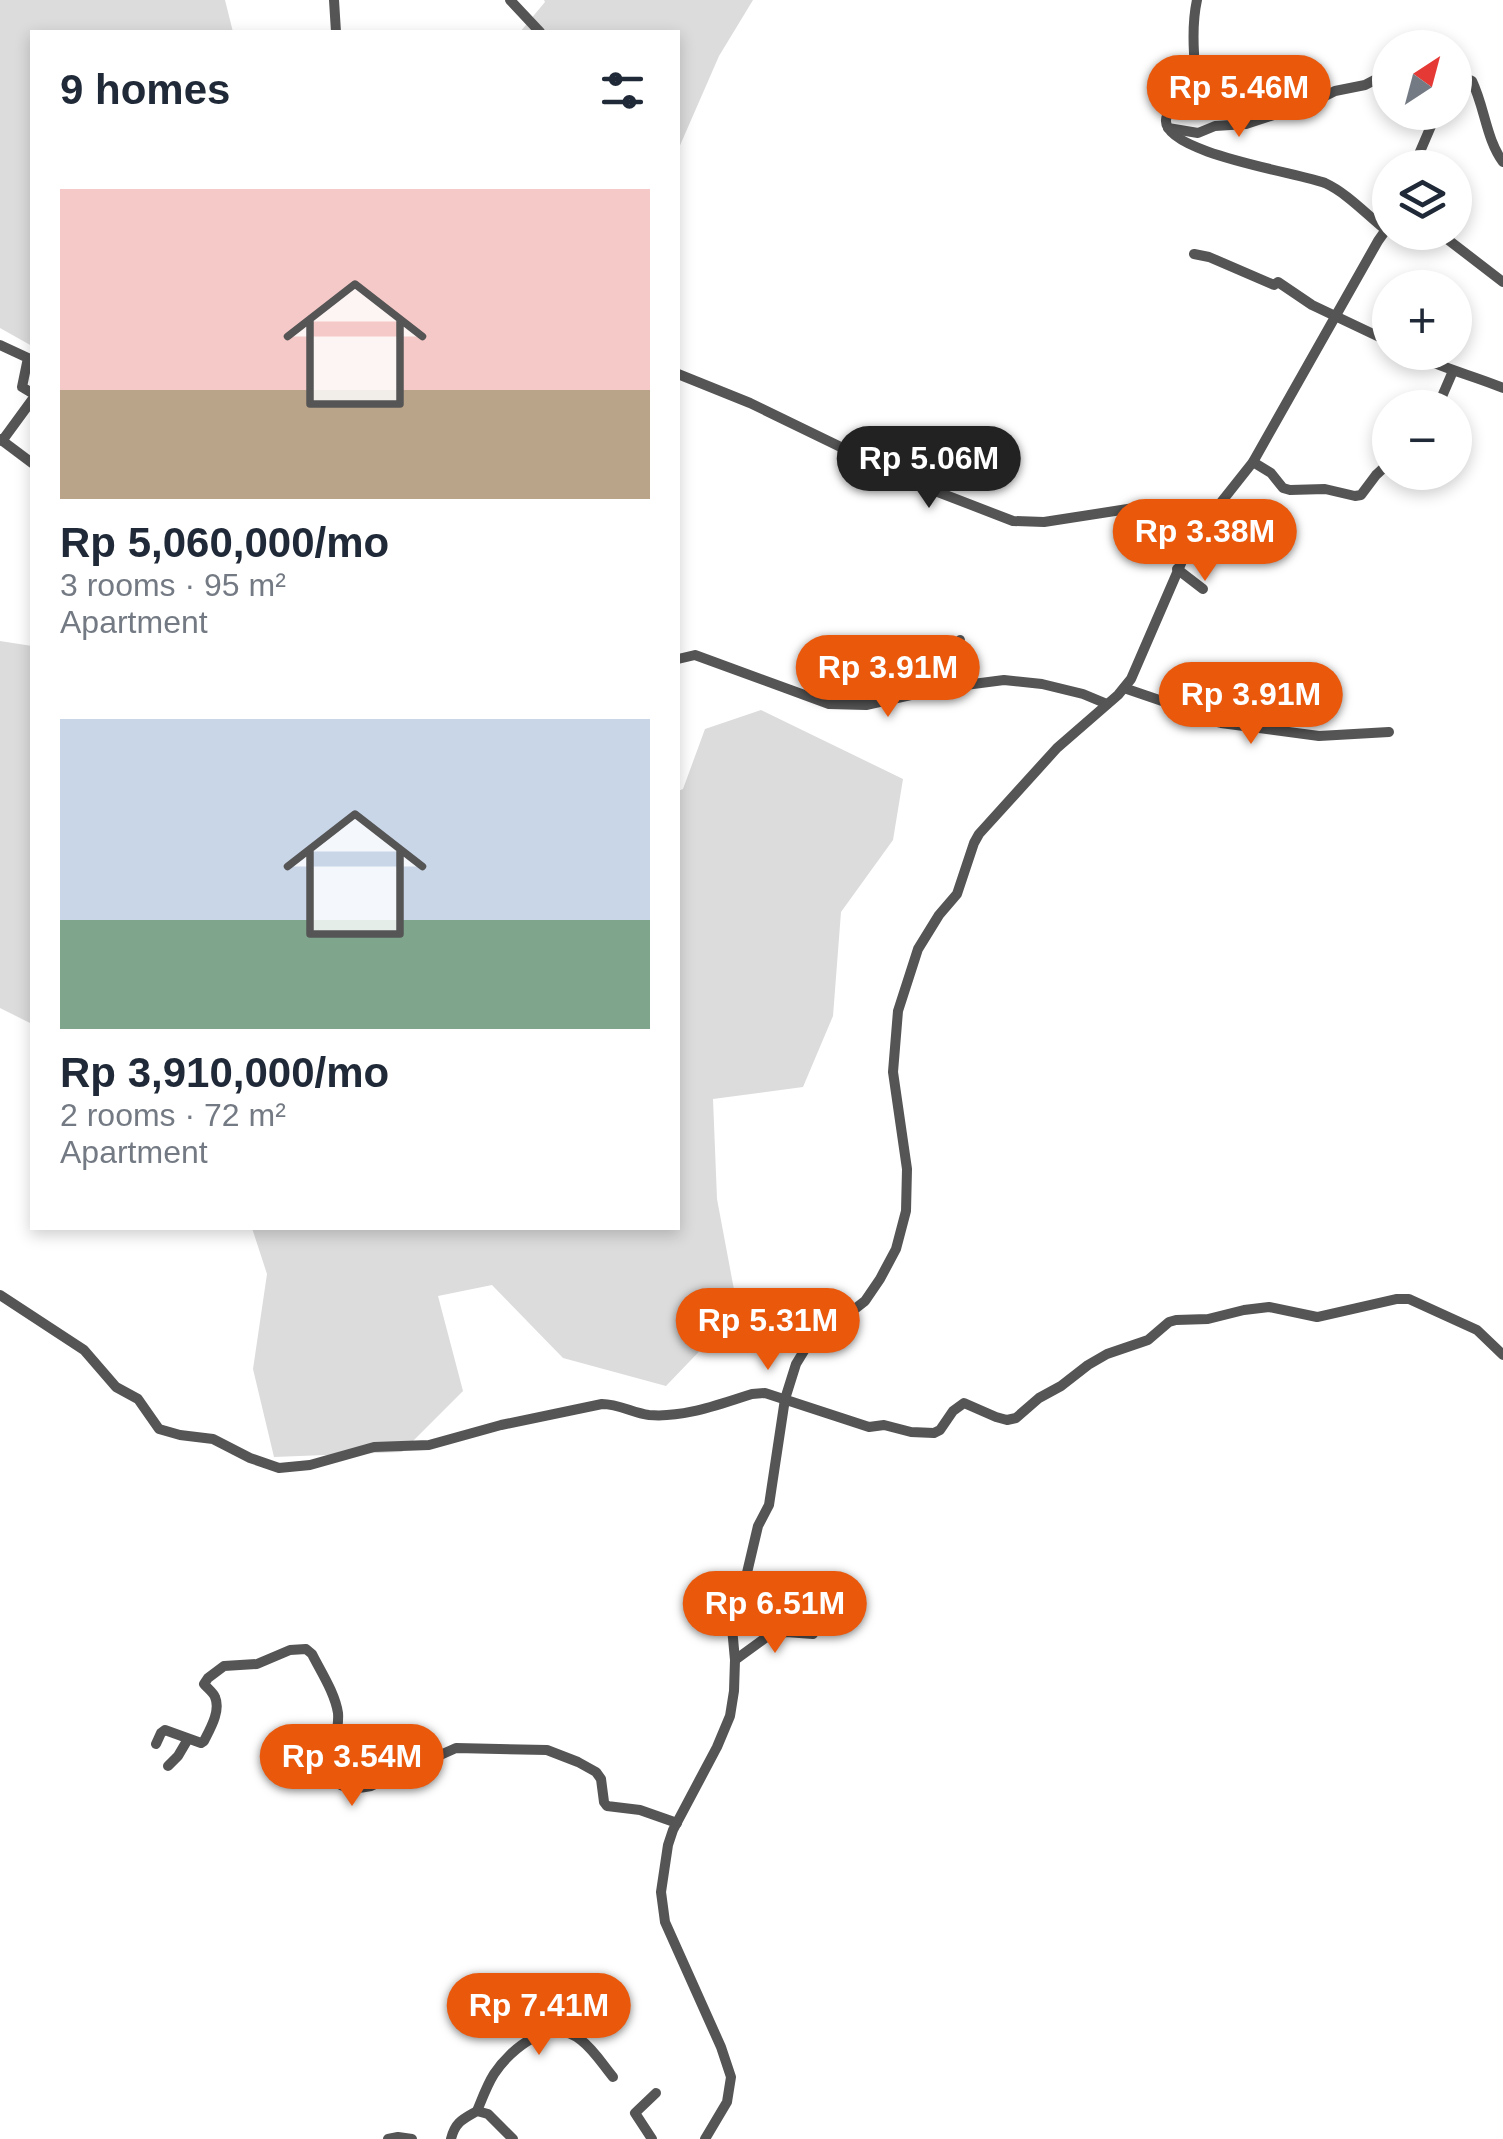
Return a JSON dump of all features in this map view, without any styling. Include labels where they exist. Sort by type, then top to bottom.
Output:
[{"type":"street","points":[[334,0],[336,30]]},
{"type":"street","points":[[510,0],[538,30]]},
{"type":"street","points":[[1197,0],[1193,22],[1194,78],[1186,95],[1168,114],[1168,128],[1184,142],[1210,152],[1329,185],[1372,216]]},
{"type":"street","points":[[1168,128],[1198,133],[1216,126],[1246,124],[1372,81]]},
{"type":"street","points":[[1472,82],[1493,147],[1503,162]]},
{"type":"street","points":[[705,2139],[727,2102],[732,2077],[664,1922],[663,1870],[677,1823],[718,1747],[730,1716],[735,1660],[730,1606],[732,1596],[746,1577],[758,1526],[769,1505],[785,1398],[796,1364],[818,1328],[866,1301],[896,1249],[906,1210],[907,1169],[893,1072],[894,1047],[898,1011],[918,949],[957,894],[980,834],[1057,748],[1131,679],[1186,552],[1252,462],[1374,250]]},
{"type":"street","points":[[1461,250],[1503,282]]},
{"type":"street","points":[[1194,254],[1274,285],[1278,282],[1312,305],[1372,333]]},
{"type":"street","points":[[0,345],[28,358],[22,386],[30,394]]},
{"type":"street","points":[[1445,390],[1454,371],[1503,388]]},
{"type":"street","points":[[680,375],[750,403],[917,484],[1013,521],[1044,522],[1134,508],[1192,510],[1211,515]]},
{"type":"street","points":[[30,399],[1,440],[30,462]]},
{"type":"street","points":[[1252,462],[1290,490],[1325,489],[1355,496],[1372,480]]},
{"type":"street","points":[[1186,552],[1208,564],[1219,555]]},
{"type":"street","points":[[1177,570],[1203,589]]},
{"type":"street","points":[[942,688],[960,640]]},
{"type":"street","points":[[680,659],[695,655],[829,704],[866,705],[942,688],[1004,680],[1042,684],[1107,704]]},
{"type":"street","points":[[1124,688],[1165,702],[1178,713],[1221,723],[1318,736],[1390,732]]},
{"type":"street","points":[[0,1295],[84,1350],[111,1383],[138,1399],[159,1428],[213,1439],[279,1468],[310,1465],[374,1447],[430,1445],[502,1424],[602,1404],[644,1415],[678,1415],[765,1392],[869,1427],[884,1425],[928,1434],[940,1430],[964,1404],[1007,1420],[1016,1418],[1088,1365],[1148,1340],[1169,1322],[1208,1319],[1244,1310],[1269,1308],[1317,1317],[1409,1299],[1477,1330],[1503,1355]]},
{"type":"street","points":[[735,1660],[768,1636],[786,1632],[813,1634]]},
{"type":"street","points":[[156,1744],[163,1730],[201,1744],[206,1739],[216,1700],[204,1684],[220,1668],[254,1665],[288,1650],[306,1649],[312,1654],[337,1711],[332,1770],[343,1786],[370,1786],[456,1748],[547,1750],[596,1772],[607,1806],[640,1810],[677,1823]]},
{"type":"street","points":[[168,1766],[188,1739]]},
{"type":"street","points":[[451,2139],[456,2124],[477,2111],[495,2072],[510,2055],[528,2041],[556,2030],[581,2040],[613,2077]]},
{"type":"street","points":[[652,2139],[635,2113],[656,2093]]},
{"type":"street","points":[[477,2111],[494,2120],[513,2139]]},
{"type":"street","points":[[388,2139],[412,2139]]},
{"type":"shaded area","points":[[0,0],[225,0],[232,30],[30,30],[30,345],[0,328]]},
{"type":"shaded area","points":[[753,0],[719,56],[680,145],[680,30],[522,30],[545,2]]},
{"type":"shaded area","points":[[0,641],[30,646],[30,1023],[0,1008]]},
{"type":"shaded area","points":[[761,710],[903,779],[893,840],[841,912],[833,1016],[803,1087],[713,1099],[717,1199],[738,1311],[666,1386],[563,1358],[492,1285],[438,1296],[463,1391],[402,1452],[274,1457],[253,1369],[267,1274],[253,1230],[680,1230],[680,790],[705,729]]}]
